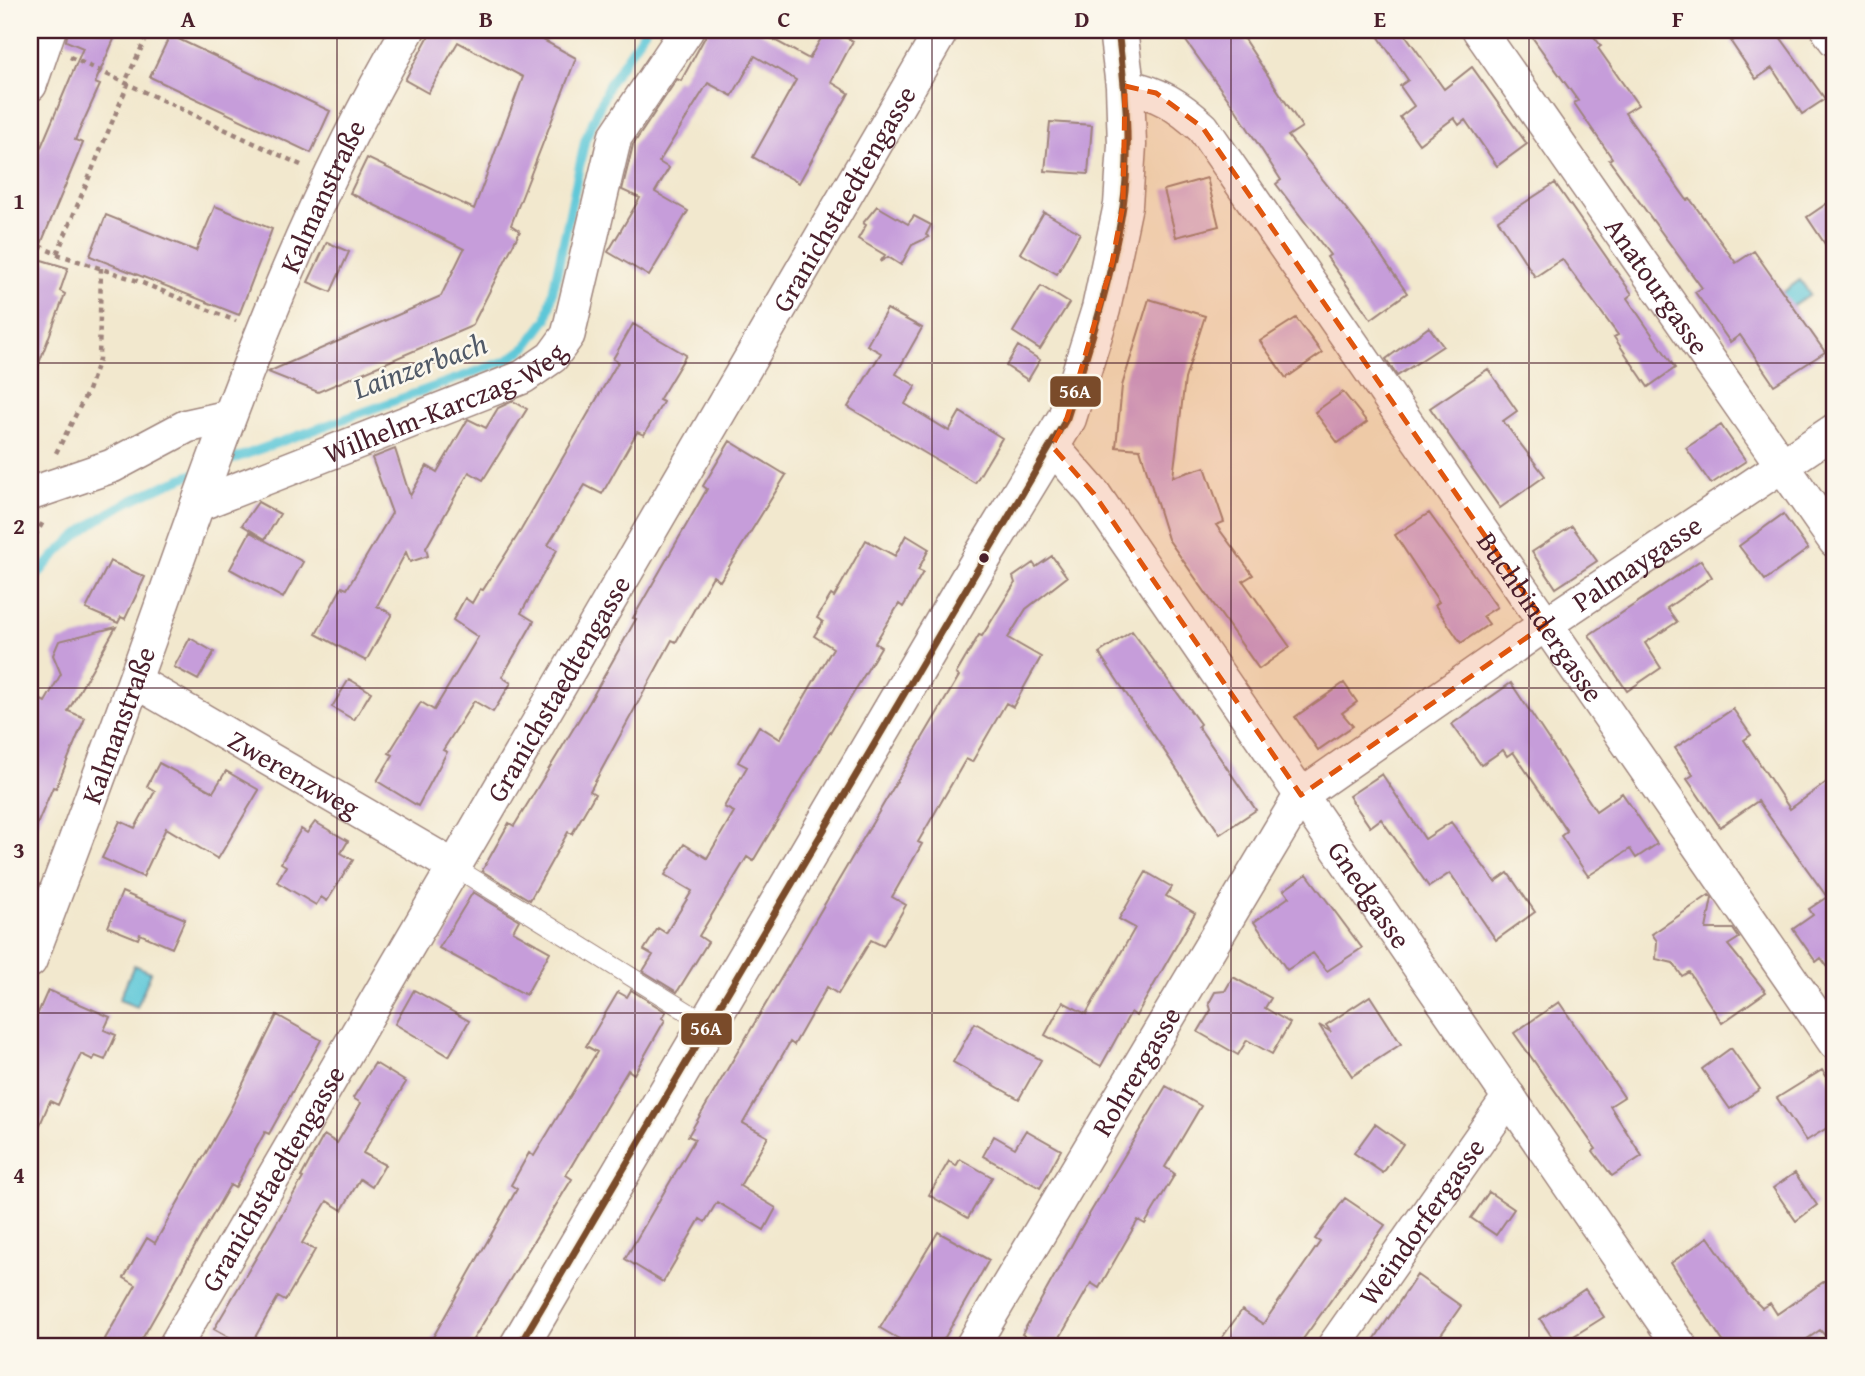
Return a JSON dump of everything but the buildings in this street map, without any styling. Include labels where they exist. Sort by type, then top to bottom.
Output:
[{"type":"street","points":[[30,85],[49,30]]},
{"type":"street","name":"Kalmanstraße","points":[[30,961],[262,332],[331,178],[381,75],[408,30]]},
{"type":"street","name":"Wilhelm-Karczag-Weg","points":[[201,496],[523,377],[552,357],[568,335],[615,137],[687,30]]},
{"type":"street","name":"Granichstaedtengasse","points":[[175,1346],[942,30]]},
{"type":"street","points":[[519,1346],[983,556],[1068,418],[1112,264],[1123,205],[1127,145],[1125,86],[1118,30]]},
{"type":"street","name":"Anatourgasse","points":[[1479,30],[1835,541]]},
{"type":"street","points":[[1828,30],[1835,40]]},
{"type":"street","name":"Buchbindergasse","points":[[1125,86],[1156,93],[1178,105],[1203,128],[1835,1043]]},
{"type":"street","points":[[36,493],[111,466],[187,426],[223,432]]},
{"type":"street","name":"Palmaygasse","points":[[1301,795],[1546,624],[1835,430]]},
{"type":"street","name":"Gnedgasse","points":[[1052,446],[1094,494],[1680,1346]]},
{"type":"street","name":"Zwerenzweg","points":[[135,681],[453,866]]},
{"type":"street","name":"Rohrergasse","points":[[972,1346],[1301,795]]},
{"type":"street","name":"Weindorfergasse","points":[[1334,1346],[1509,1097]]},
{"type":"lane","points":[[453,866],[707,1024]]},
{"type":"path","points":[[57,254],[128,84],[127,78],[150,30]]},
{"type":"path","points":[[106,72],[331,178]]},
{"type":"path","points":[[30,242],[262,332]]},
{"type":"path","points":[[36,493],[99,360],[101,268]]},
{"type":"highlighted area","points":[[1125,86],[1156,93],[1203,128],[1546,624],[1301,795],[1094,494],[1052,446],[1067,418],[1112,263],[1123,205]]},
{"type":"water","points":[[1800,280],[1810,294],[1782,314],[1772,300]]},
{"type":"water","points":[[134,965],[151,972],[137,1007],[119,1000]]},
{"type":"waterway","name":"Lainzerbach","points":[[222,463],[508,360],[526,347],[547,319],[585,140],[609,84],[645,30]]},
{"type":"waterway","name":"Lainzerbach","points":[[30,586],[64,546],[84,530],[127,503],[199,472]]},
{"type":"transit line","name":"56A","points":[[519,1346],[1067,418],[1106,286],[1126,184],[1125,96],[1118,30]]}]
